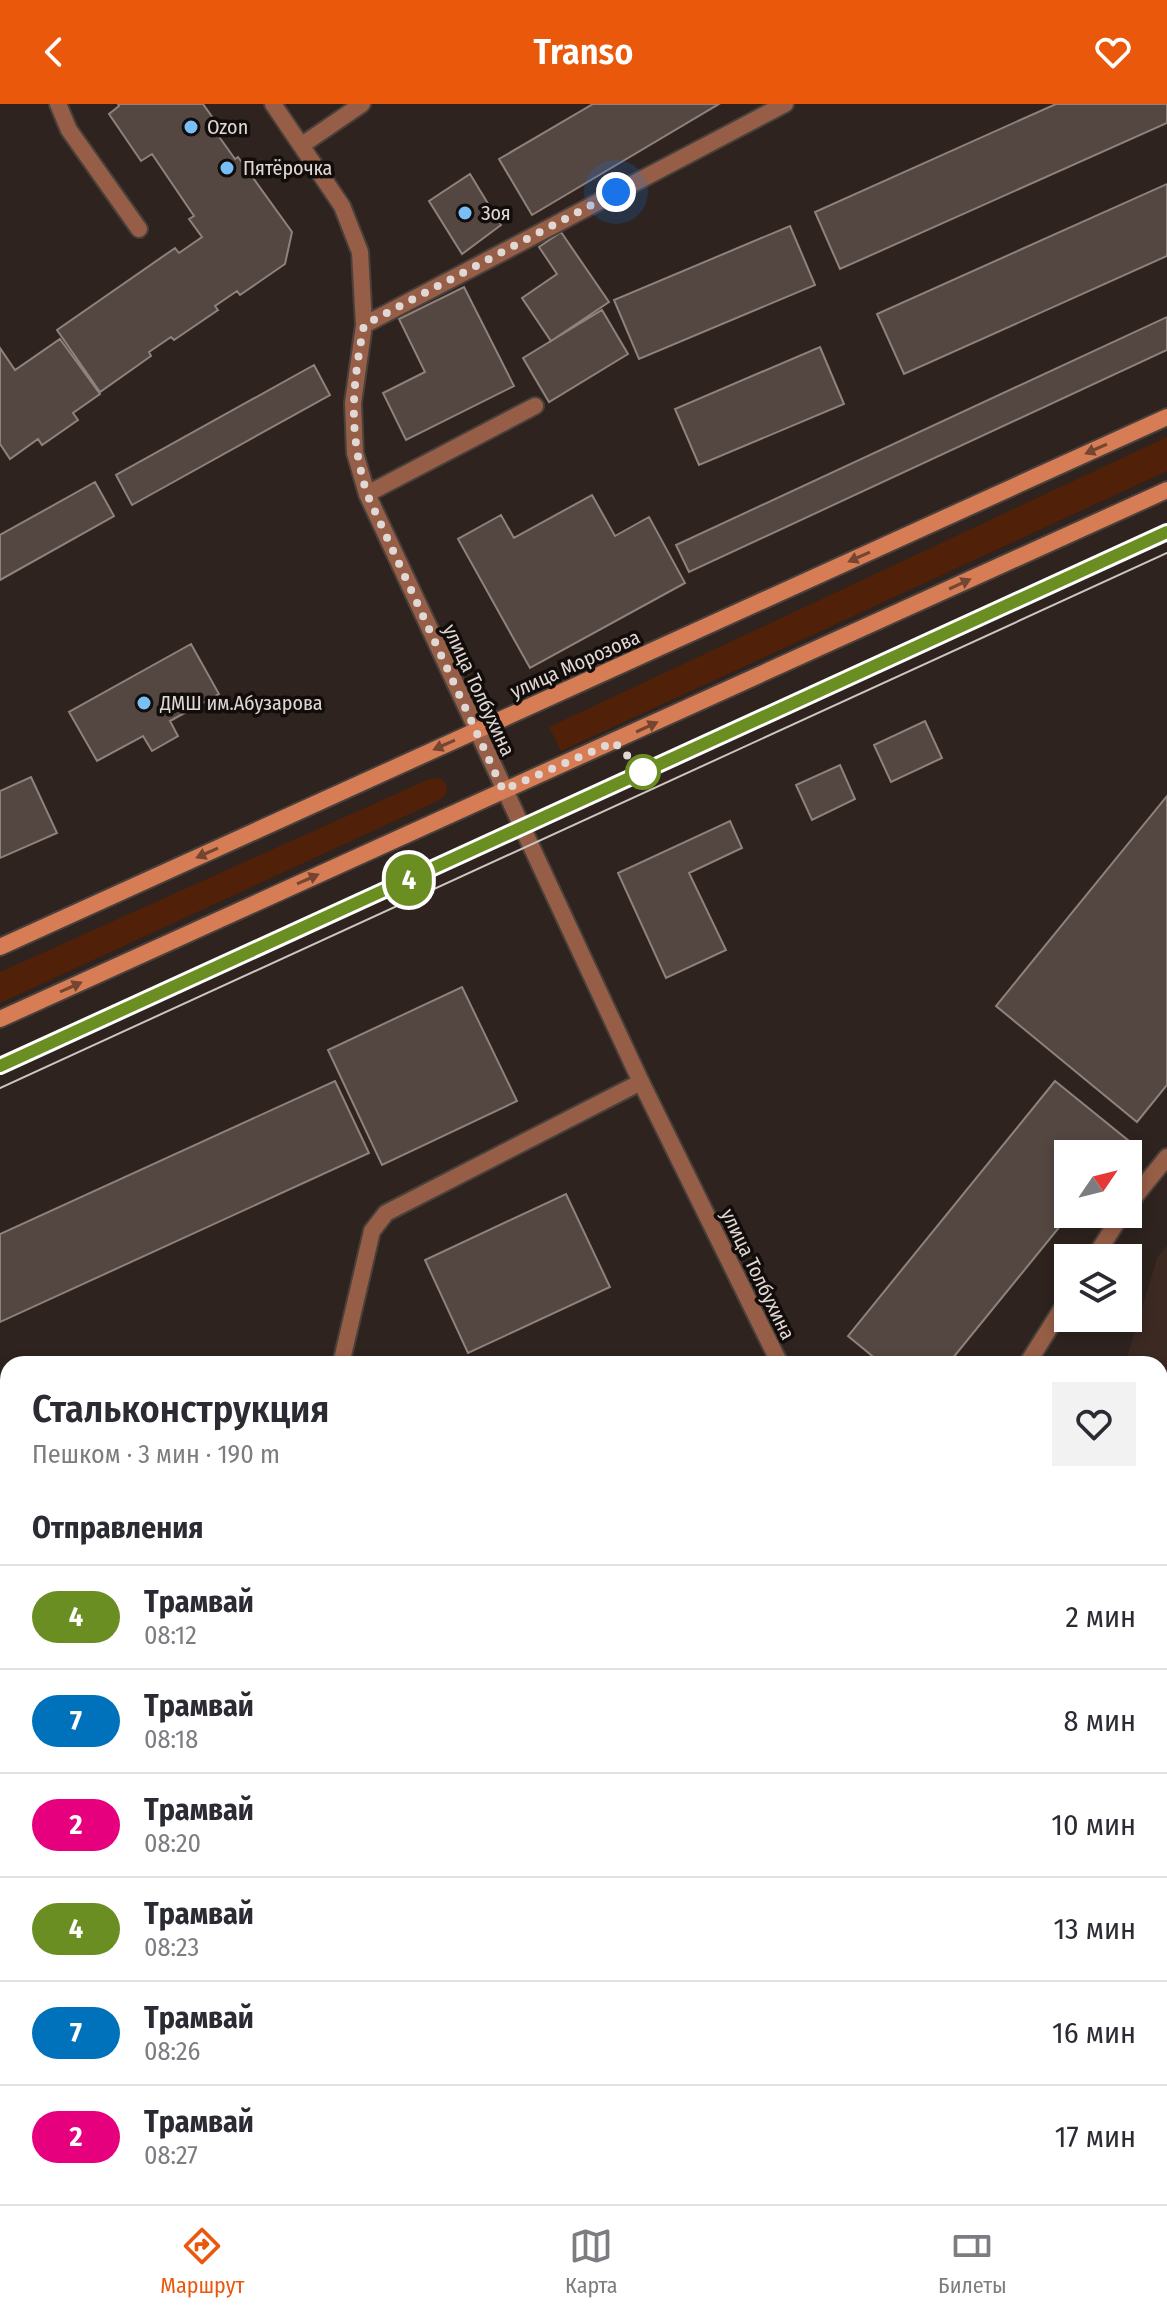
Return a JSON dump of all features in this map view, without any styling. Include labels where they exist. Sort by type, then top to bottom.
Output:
[{"type":"main road","name":"улица Морозова","points":[[0,947],[1167,417]]},
{"type":"main road","points":[[0,1019],[1167,490]]},
{"type":"street","points":[[58,104],[69,130],[139,229]]},
{"type":"street","name":"улица Толбухина","points":[[273,104],[342,206],[360,252],[364,325],[353,403],[355,453],[367,494],[641,1082],[776,1356]]},
{"type":"street","points":[[302,145],[362,104]]},
{"type":"street","points":[[364,325],[785,104]]},
{"type":"street","points":[[367,494],[535,406]]},
{"type":"street","points":[[343,1356],[372,1231],[386,1213],[641,1082]]},
{"type":"street","points":[[1142,1188],[1167,1157]]},
{"type":"street","points":[[1032,1356],[1054,1321]]},
{"type":"shaded area","points":[[1167,437],[1167,471],[561,751],[549,727]]},
{"type":"shaded area","points":[[438,778],[447,789],[446,795],[438,801],[0,1003],[0,972],[429,779]]},
{"type":"shaded area","points":[[1167,1246],[1167,1356],[1127,1356],[1135,1332],[1142,1332],[1142,1308],[1157,1258]]},
{"type":"building","points":[[118,104],[203,104],[220,128],[215,131],[235,159],[238,157],[292,232],[285,264],[240,295],[237,291],[215,306],[218,310],[174,340],[171,337],[149,352],[151,356],[100,392],[57,330],[175,248],[179,253],[202,237],[189,219],[194,216],[152,154],[141,161],[109,114]]},
{"type":"building","points":[[593,104],[719,104],[532,215],[499,159]]},
{"type":"building","points":[[1056,104],[1167,104],[1167,123],[840,269],[815,212]]},
{"type":"building","name":"Зоя","points":[[470,174],[501,225],[462,254],[429,201]]},
{"type":"building","points":[[1167,184],[1167,256],[904,374],[877,314]]},
{"type":"building","points":[[790,226],[815,285],[639,359],[614,300]]},
{"type":"building","points":[[561,232],[609,302],[551,341],[522,298],[557,274],[539,247]]},
{"type":"building","points":[[464,287],[514,386],[406,440],[383,393],[425,372],[399,319]]},
{"type":"building","points":[[602,310],[628,354],[549,402],[523,358]]},
{"type":"building","points":[[1167,317],[1167,350],[689,572],[676,545]]},
{"type":"building","points":[[60,339],[100,394],[73,413],[78,420],[42,445],[38,439],[10,459],[0,444],[0,348],[15,370]]},
{"type":"building","points":[[820,347],[844,404],[699,465],[675,409]]},
{"type":"building","points":[[314,365],[330,395],[132,505],[116,475]]},
{"type":"building","points":[[95,482],[114,516],[0,580],[0,535]]},
{"type":"building","points":[[592,495],[615,536],[649,517],[685,583],[530,668],[458,539],[501,515],[514,538]]},
{"type":"building","name":"ДМШ им.Абузарова","points":[[191,644],[219,694],[170,721],[178,736],[152,751],[143,736],[97,761],[69,712]]},
{"type":"building","points":[[925,721],[942,758],[891,782],[874,745]]},
{"type":"building","points":[[840,765],[855,799],[812,820],[796,785]]},
{"type":"building","points":[[31,777],[57,833],[0,858],[0,791]]},
{"type":"building","points":[[1167,796],[1167,1085],[1137,1122],[996,1006]]},
{"type":"building","points":[[730,821],[742,848],[689,873],[726,950],[666,978],[618,873]]},
{"type":"building","points":[[462,987],[517,1101],[382,1165],[328,1050]]},
{"type":"building","points":[[335,1081],[369,1153],[0,1322],[0,1234]]},
{"type":"building","points":[[1055,1081],[1128,1140],[1054,1140],[1054,1228],[1059,1228],[955,1356],[872,1356],[848,1336]]},
{"type":"building","points":[[566,1194],[610,1287],[468,1353],[425,1260]]},
{"type":"tram line","points":[[0,1066],[1167,532]]},
{"type":"tram line","name":"4","points":[[0,1066],[1167,532]]},
{"type":"tram line","points":[[0,1088],[1167,553]]},
{"type":"place","name":"Ozon","points":[[191,127]]},
{"type":"place","name":"Пятёрочка","points":[[227,168]]},
{"type":"place","name":"Зоя","points":[[465,213]]},
{"type":"place","name":"ДМШ им.Абузарова","points":[[144,703]]},
{"type":"route","points":[[616,192],[364,325],[353,403],[355,453],[367,494],[503,790],[614,742],[643,772]]}]
